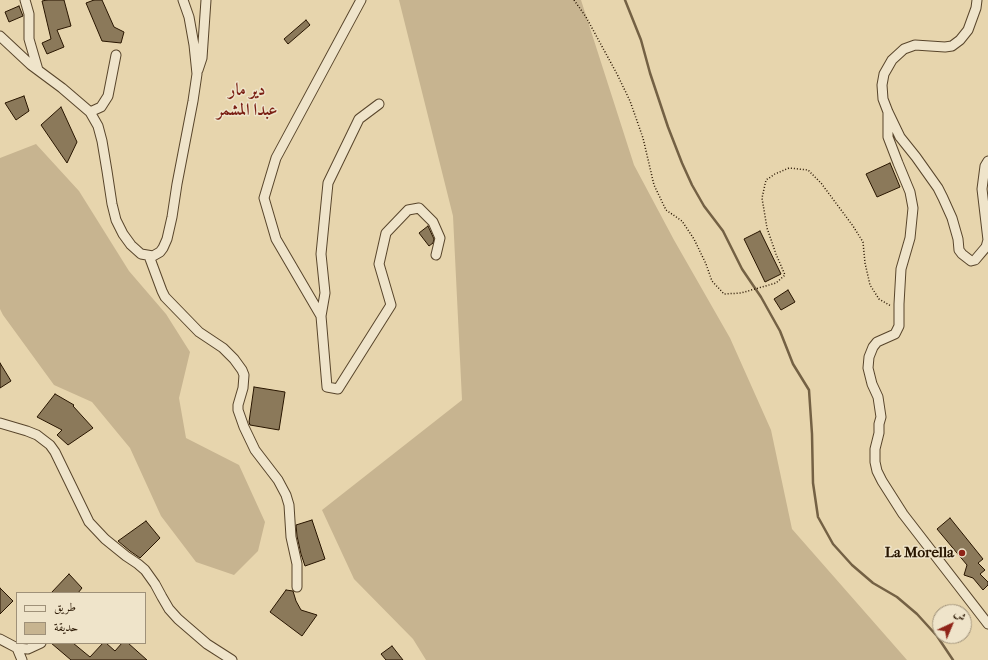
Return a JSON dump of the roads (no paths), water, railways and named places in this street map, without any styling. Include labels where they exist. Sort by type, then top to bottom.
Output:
[{"type":"street","points":[[25,0],[29,14],[29,39],[38,70]]},
{"type":"street","points":[[0,36],[31,65],[62,88],[90,112],[98,126],[102,141],[116,220],[130,245],[141,254],[153,256],[160,252],[167,239],[193,101],[196,74],[194,45],[189,18],[183,0]]},
{"type":"street","points":[[196,74],[202,58],[206,0]]},
{"type":"street","points":[[321,316],[276,239],[264,198],[276,158],[361,0]]},
{"type":"street","points":[[977,0],[976,8],[968,30],[960,40],[952,46],[915,45],[904,49],[892,60],[884,74],[882,86],[883,99],[900,137],[931,178],[943,198],[952,218],[960,250],[962,254],[971,261],[974,260],[986,247],[988,240],[982,189],[985,166],[988,161]]},
{"type":"street","points":[[90,112],[101,107],[108,96],[116,55]]},
{"type":"street","points":[[379,104],[360,119],[328,183],[321,254],[325,293],[321,316],[328,388],[338,389],[391,305],[379,264],[386,233],[408,210],[419,208],[433,222],[440,238],[436,256]]},
{"type":"street","points":[[888,112],[888,137],[910,192],[913,208],[910,238],[901,270],[898,330],[895,334],[877,342],[869,356],[868,368],[872,384],[878,397],[881,418],[875,449],[875,462],[882,481],[902,514],[988,624]]},
{"type":"street","points":[[149,256],[165,297],[199,332],[223,348],[242,370],[244,375],[244,384],[238,404],[240,415],[247,436],[255,450],[278,480],[289,504],[291,536],[297,564],[297,587]]},
{"type":"street","points":[[0,423],[37,435],[50,445],[55,452],[89,522],[105,539],[145,570],[178,619],[207,644],[232,660]]},
{"type":"street","points":[[0,639],[17,648],[28,649],[39,644]]},
{"type":"street","points":[[17,648],[22,660]]},
{"type":"waterway","points":[[625,0],[641,40],[668,127],[692,185],[704,206],[723,231],[742,269],[761,297],[780,331],[793,364],[809,390],[813,483],[818,517],[833,544],[852,565],[873,583],[897,597],[917,614],[937,636],[953,660]]},
{"type":"place","name":"La Morella","points":[[962,553]]},
{"type":"district","name":"دير مار عبدا المشمر","points":[[247,101]]}]
